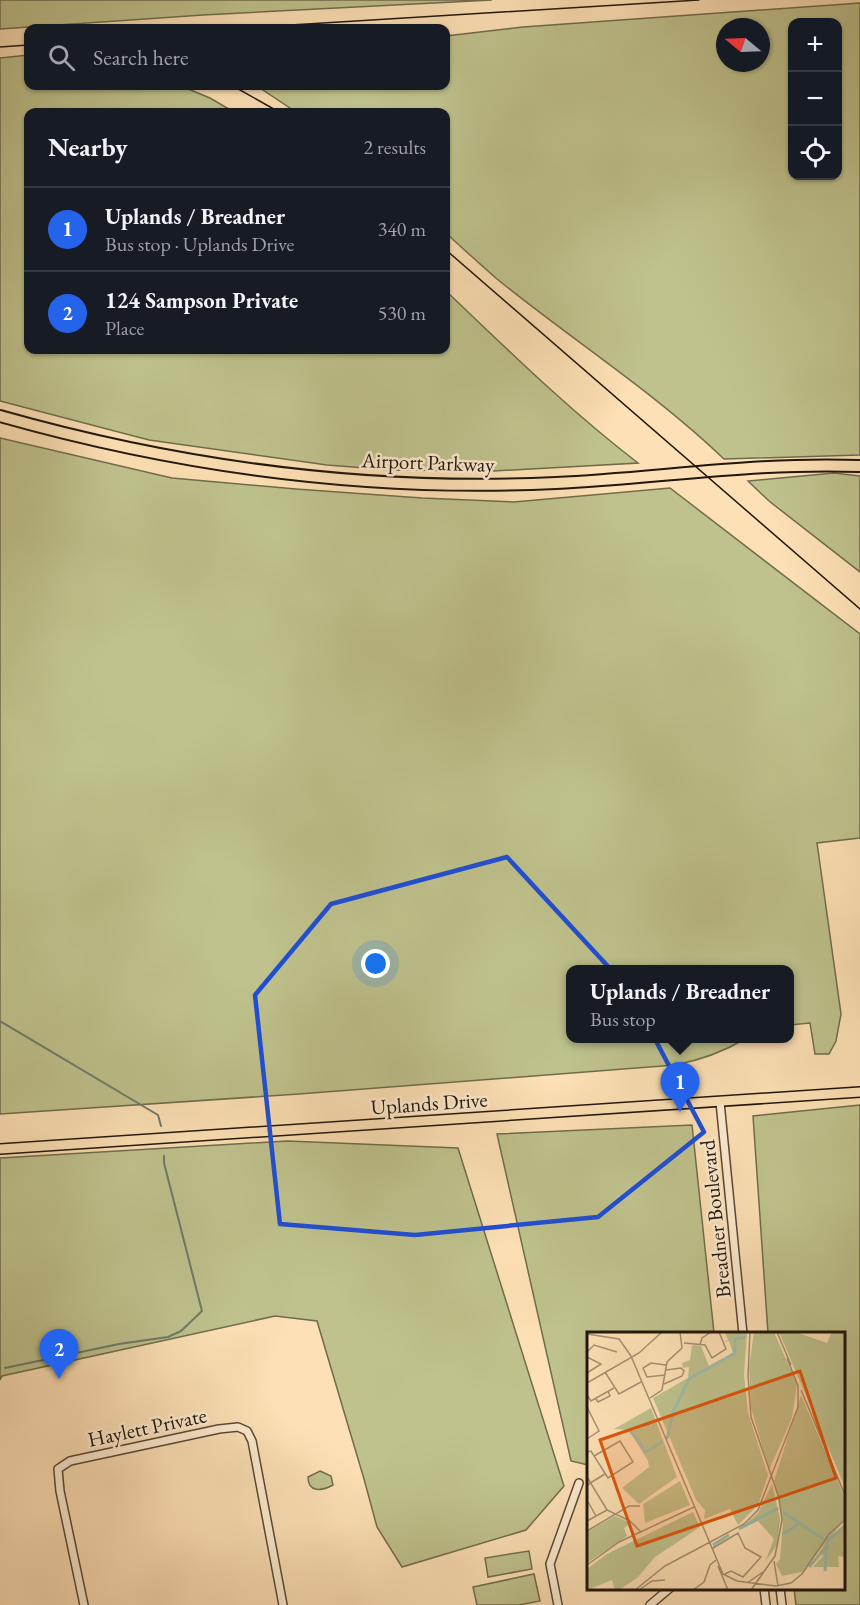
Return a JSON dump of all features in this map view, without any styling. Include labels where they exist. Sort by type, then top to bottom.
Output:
[{"type":"highway","name":"Airport Parkway","points":[[0,416],[86,439],[166,456],[252,470],[359,480],[434,484],[523,484],[616,479],[780,465],[860,466]]},
{"type":"main road","name":"Uplands Drive","points":[[0,1149],[860,1092]]},
{"type":"street","name":"Breadner Boulevard","points":[[720,1102],[743,1332]]},
{"type":"street","name":"Haylett Private","points":[[84,1605],[60,1491],[58,1470],[70,1461],[219,1429],[238,1427],[245,1428],[252,1441],[284,1605]]},
{"type":"street","points":[[558,1605],[550,1564],[579,1483]]},
{"type":"street","points":[[650,1605],[668,1590]]},
{"type":"street","points":[[764,1590],[766,1605]]},
{"type":"street","points":[[780,1590],[782,1605]]},
{"type":"highlighted area","points":[[507,857],[628,988],[704,1132],[598,1217],[415,1235],[280,1224],[255,995],[331,904]]},
{"type":"green space","points":[[0,0],[492,0],[72,24],[24,24],[24,27],[0,29]]},
{"type":"green space","points":[[860,3],[860,455],[724,459],[670,411],[497,279],[450,237],[450,108],[290,108],[263,90],[450,90],[450,36],[523,27]]},
{"type":"green space","points":[[24,55],[24,90],[191,90],[227,108],[24,108],[24,354],[450,354],[450,295],[564,401],[638,463],[493,471],[391,470],[327,465],[149,440],[0,401],[0,58]]},
{"type":"green space","points":[[0,438],[172,478],[296,489],[514,502],[670,488],[860,634],[860,838],[817,843],[841,1014],[836,1041],[829,1054],[815,1054],[810,1023],[794,1025],[794,965],[566,965],[566,1043],[737,1043],[712,1055],[675,1065],[0,1114]]},
{"type":"green space","points":[[834,473],[860,476],[860,572],[769,501],[748,481]]},
{"type":"green space","points":[[860,1105],[860,1605],[796,1605],[794,1590],[845,1590],[845,1332],[768,1332],[753,1116]]},
{"type":"green space","points":[[692,1125],[714,1332],[587,1332],[587,1465],[571,1461],[497,1134]]},
{"type":"green space","points":[[287,1141],[458,1148],[564,1486],[526,1530],[402,1567],[377,1527],[317,1321],[275,1316],[2,1376],[0,1380],[0,1158]]},
{"type":"green space","points":[[320,1471],[331,1476],[333,1485],[324,1489],[310,1486],[308,1477]]},
{"type":"green space","points":[[529,1551],[532,1569],[488,1577],[485,1558]]},
{"type":"green space","points":[[534,1574],[540,1601],[519,1605],[477,1605],[473,1587]]},
{"type":"waterway","points":[[0,1021],[158,1115],[161,1126]]},
{"type":"waterway","points":[[5,1368],[119,1344],[168,1337],[181,1331],[202,1311],[164,1156]]},
{"type":"tram line","points":[[307,24],[699,0]]},
{"type":"tram line","points":[[0,47],[24,45]]},
{"type":"tram line","points":[[240,90],[272,108]]},
{"type":"tram line","points":[[450,253],[860,609]]},
{"type":"place","name":"Uplands / Breadner","points":[[680,1112]]},
{"type":"place","name":"124 Sampson Private","points":[[59,1379]]}]
